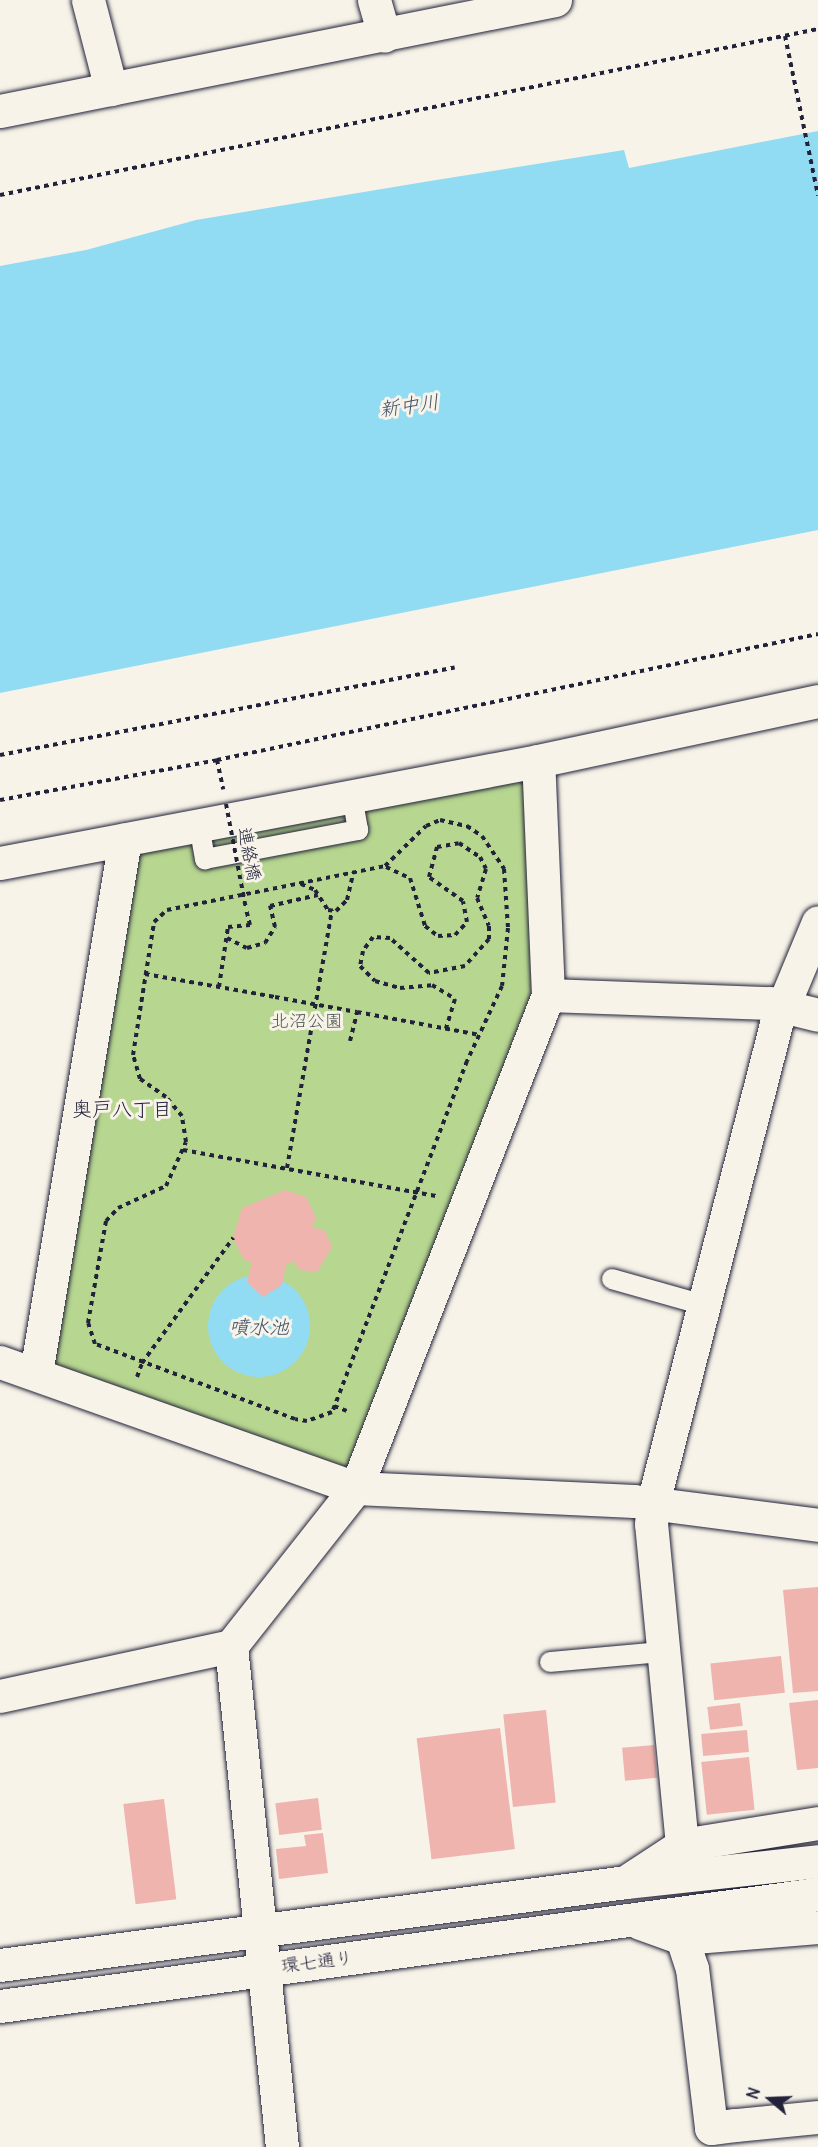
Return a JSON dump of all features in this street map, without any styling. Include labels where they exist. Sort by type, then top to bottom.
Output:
[{"type":"street","points":[[88,0],[111,89]]},
{"type":"street","points":[[374,0],[384,36]]},
{"type":"street","points":[[0,111],[555,0]]},
{"type":"street","points":[[0,863],[538,761],[818,701]]},
{"type":"street","points":[[0,1696],[231,1646],[356,1488],[548,995],[538,761]]},
{"type":"street","points":[[36,1374],[125,839]]},
{"type":"street","points":[[682,1845],[663,1652],[653,1503],[783,1005],[818,922]]},
{"type":"street","points":[[548,995],[783,1005],[818,1015]]},
{"type":"street","points":[[0,1362],[356,1488],[653,1503],[818,1525]]},
{"type":"street","points":[[231,1646],[282,2147]]},
{"type":"street","name":"環七通り","points":[[626,1882],[682,1845],[818,1823]]},
{"type":"street","name":"環七通り","points":[[0,1965],[626,1882],[818,1862]]},
{"type":"street","name":"環七通り","points":[[0,2006],[818,1894]]},
{"type":"street","name":"環七通り","points":[[634,1921],[682,1938],[818,1927]]},
{"type":"street","points":[[682,1938],[692,1968],[720,2133],[818,2117]]},
{"type":"lane","points":[[612,1279],[704,1305]]},
{"type":"lane","points":[[550,1662],[663,1652]]},
{"type":"path","points":[[0,195],[818,29]]},
{"type":"path","points":[[785,36],[818,196]]},
{"type":"path","points":[[0,800],[217,760],[818,634]]},
{"type":"path","points":[[0,755],[455,667]]},
{"type":"path","name":"連絡橋","points":[[217,760],[250,925],[228,927],[227,938]]},
{"type":"path","points":[[440,820],[467,826],[495,851],[504,869],[508,928],[502,986],[417,1190],[332,1412],[308,1421],[295,1419],[104,1349],[89,1335],[106,1221],[118,1208],[166,1186],[186,1142],[182,1116],[166,1097],[140,1079],[133,1055],[154,922],[166,910],[353,873],[385,866],[426,826],[440,820]]},
{"type":"path","points":[[385,866],[410,878],[425,926],[438,936],[455,935],[467,922],[463,901],[429,877],[428,867],[437,847],[459,843],[480,857],[486,869],[477,898],[489,926],[489,939],[465,966],[429,973],[390,938],[373,937],[363,951],[360,966],[375,981],[400,988],[432,986],[455,999],[447,1029]]},
{"type":"path","points":[[332,910],[343,908],[353,873]]},
{"type":"path","points":[[299,883],[318,895],[332,910]]},
{"type":"path","points":[[219,987],[227,938],[247,948],[265,943],[275,927],[270,906],[318,895]]},
{"type":"path","points":[[287,1168],[332,910]]},
{"type":"path","points":[[144,974],[480,1035]]},
{"type":"path","points":[[350,1041],[357,1012]]},
{"type":"path","points":[[183,1150],[417,1190]]},
{"type":"path","points":[[142,1363],[233,1238]]},
{"type":"green space","name":"北沼公園","points":[[532,767],[536,993],[355,1476],[42,1367],[129,844]]},
{"type":"water","name":"新中川","points":[[818,131],[818,530],[0,693],[0,266],[86,250],[196,220],[430,181],[624,150],[629,168]]},
{"type":"water","name":"噴水池","points":[[259,1275],[278,1279],[295,1290],[306,1307],[310,1326],[306,1345],[295,1362],[278,1373],[259,1377],[240,1373],[223,1362],[212,1345],[208,1326],[212,1307],[223,1290],[240,1279]]},
{"type":"building","points":[[285,1190],[306,1197],[316,1218],[312,1227],[325,1231],[332,1247],[317,1272],[299,1270],[294,1261],[286,1265],[282,1285],[263,1297],[247,1282],[252,1262],[244,1260],[233,1238],[242,1208]]},
{"type":"building","points":[[818,1587],[818,1691],[793,1693],[783,1590]]},
{"type":"building","points":[[781,1656],[785,1693],[714,1700],[710,1663]]},
{"type":"building","points":[[818,1700],[818,1768],[797,1770],[789,1703]]},
{"type":"building","points":[[740,1703],[743,1726],[710,1730],[707,1707]]},
{"type":"building","points":[[546,1710],[556,1802],[513,1807],[503,1714]]},
{"type":"building","points":[[500,1728],[515,1849],[431,1859],[417,1738]]},
{"type":"building","points":[[747,1730],[749,1752],[703,1756],[701,1734]]},
{"type":"building","points":[[654,1745],[657,1778],[625,1781],[622,1748]]},
{"type":"building","points":[[749,1757],[755,1810],[707,1815],[701,1762]]},
{"type":"building","points":[[318,1798],[322,1830],[279,1835],[275,1803]]},
{"type":"building","points":[[164,1799],[176,1899],[136,1904],[123,1804]]},
{"type":"building","points":[[323,1833],[328,1873],[279,1879],[276,1849],[306,1846],[304,1835]]},
{"type":"district","name":"奥戸八丁目","points":[[122,1108]]}]
